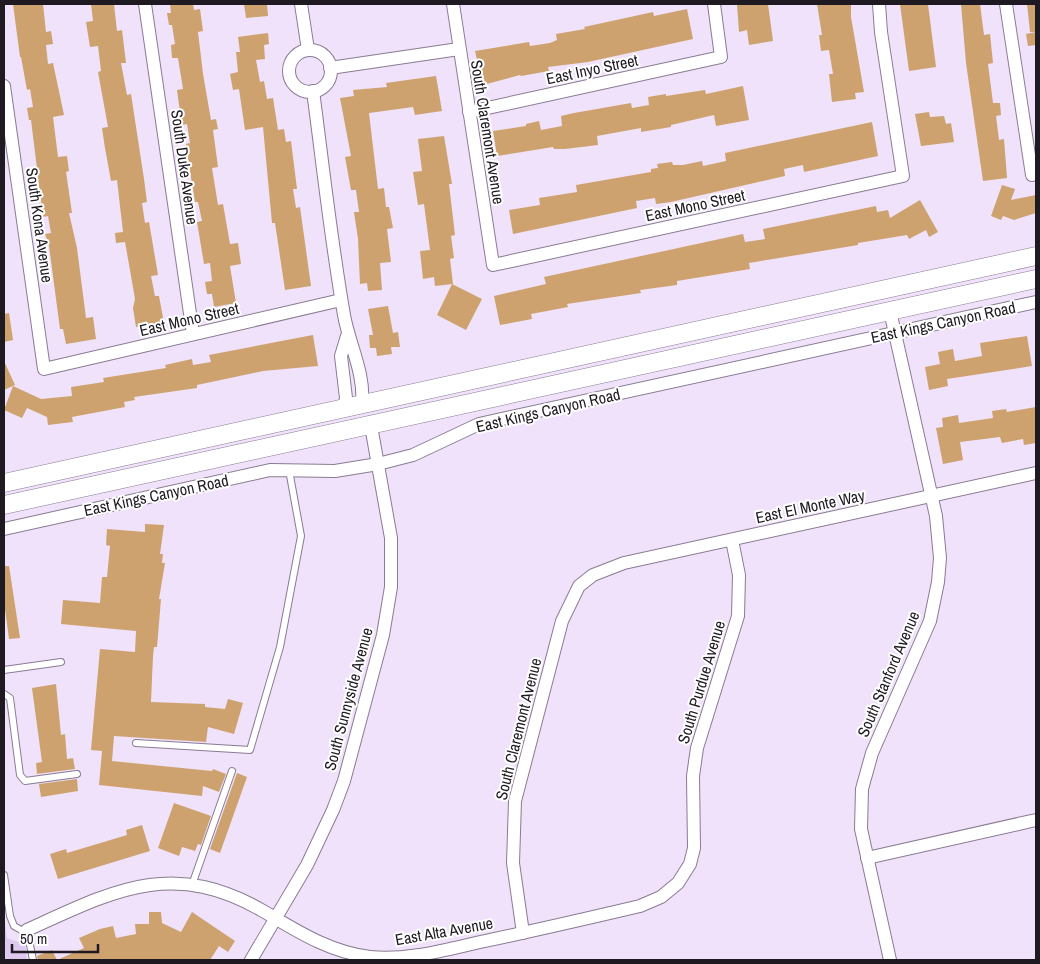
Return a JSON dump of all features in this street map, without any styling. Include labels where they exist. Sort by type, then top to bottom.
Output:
[{"type":"main road","points":[[4,483],[1036,256]]},
{"type":"main road","points":[[1006,286],[1036,270]]},
{"type":"main road","name":"East Kings Canyon Road","points":[[4,505],[1036,279]]},
{"type":"main road","points":[[371,426],[372,419],[382,411],[518,381],[548,364]]},
{"type":"main road","points":[[192,464],[223,446],[344,419],[356,412],[362,404]]},
{"type":"street","name":"South Duke Avenue","points":[[145,4],[193,334]]},
{"type":"street","points":[[301,4],[308,50]]},
{"type":"street","name":"South Claremont Avenue","points":[[453,4],[493,265]]},
{"type":"street","name":"East Inyo Street","points":[[469,112],[721,57],[714,4]]},
{"type":"street","name":"East Mono Street","points":[[493,265],[903,176],[879,4]]},
{"type":"street","points":[[1006,4],[1034,175]]},
{"type":"street","points":[[330,68],[459,49]]},
{"type":"street","points":[[308,50],[320,53],[326,57],[330,68],[330,79],[326,85],[313,91],[298,88],[290,76],[290,69],[295,57],[308,50]]},
{"type":"street","name":"South Kona Avenue","points":[[4,86],[44,368]]},
{"type":"street","points":[[313,91],[341,300],[348,336],[356,353],[362,404]]},
{"type":"street","name":"East Mono Street","points":[[44,368],[341,300]]},
{"type":"street","name":"East Kings Canyon Road","points":[[4,528],[270,470],[335,471],[378,464],[413,455],[479,424],[1036,302]]},
{"type":"street","name":"South Stanford Avenue","points":[[890,311],[939,533],[940,558],[935,601],[924,638],[866,769],[860,807],[861,829],[890,960]]},
{"type":"street","points":[[344,408],[346,398],[341,356],[348,336]]},
{"type":"street","name":"South Sunnyside Avenue","points":[[251,960],[307,865],[333,810],[344,781],[383,636],[392,565],[391,538],[371,426]]},
{"type":"street","name":"East El Monte Way","points":[[593,575],[624,563],[1036,473]]},
{"type":"street","name":"South Purdue Avenue","points":[[690,864],[694,848],[693,776],[697,748],[738,616],[739,575],[732,540]]},
{"type":"street","name":"South Claremont Avenue","points":[[523,933],[513,863],[515,801],[562,621],[579,586],[593,575]]},
{"type":"street","points":[[867,858],[1036,820]]},
{"type":"street","name":"East Alta Avenue","points":[[27,930],[117,891],[153,884],[192,885],[216,889],[238,896],[311,939],[331,948],[370,957],[412,956],[640,906],[661,897],[678,883],[690,864]]},
{"type":"lane","points":[[136,743],[250,750],[280,647],[301,536],[288,469]]},
{"type":"lane","points":[[4,670],[61,662]]},
{"type":"lane","points":[[4,694],[10,698],[20,775],[25,781],[77,774]]},
{"type":"lane","points":[[192,885],[232,771]]},
{"type":"lane","points":[[4,875],[10,916],[14,926],[23,931],[27,930],[33,960]]},
{"type":"shaded area","points":[[4,915],[7,938],[25,944],[27,960],[4,960]]},
{"type":"building","points":[[13,4],[43,4],[46,32],[51,31],[53,44],[46,45],[48,64],[53,63],[64,115],[53,117],[58,157],[67,156],[69,171],[66,172],[72,213],[69,213],[77,248],[86,318],[93,317],[96,339],[66,344],[63,329],[60,329],[49,246],[45,234],[51,233],[48,216],[43,217],[31,120],[29,120],[27,108],[33,107],[30,89],[27,90],[20,57]]},
{"type":"building","points":[[91,4],[114,4],[117,31],[122,30],[126,63],[121,63],[127,95],[131,94],[147,202],[142,203],[145,223],[149,222],[158,275],[151,276],[155,296],[159,296],[164,323],[136,327],[133,308],[135,299],[125,242],[116,243],[115,233],[123,232],[117,180],[111,181],[102,128],[108,127],[98,72],[101,71],[98,46],[90,47],[86,22],[93,21]]},
{"type":"building","points":[[170,4],[193,4],[194,10],[200,9],[203,31],[198,32],[203,74],[211,120],[216,119],[218,129],[213,130],[218,167],[212,168],[218,205],[223,204],[230,244],[238,243],[241,264],[230,266],[236,303],[214,307],[212,294],[207,294],[205,282],[212,281],[210,263],[204,264],[197,222],[202,221],[198,202],[195,202],[186,144],[190,143],[187,124],[182,125],[177,90],[183,89],[178,58],[172,58],[171,45],[175,44],[172,25],[169,25],[167,13],[171,13]]},
{"type":"building","points":[[244,4],[267,4],[268,16],[246,18]]},
{"type":"building","points":[[737,4],[768,4],[773,41],[749,45],[747,30],[739,32]]},
{"type":"building","points":[[817,4],[851,4],[851,17],[864,92],[855,93],[856,99],[832,102],[829,74],[833,74],[829,50],[821,51],[819,35],[822,35]]},
{"type":"building","points":[[900,4],[928,4],[936,67],[909,71]]},
{"type":"building","points":[[961,4],[980,4],[984,35],[990,34],[993,63],[988,64],[993,103],[1000,103],[1001,115],[996,116],[999,140],[1004,139],[1007,178],[983,181],[966,63]]},
{"type":"building","points":[[1027,4],[1036,4],[1036,32],[1030,32]]},
{"type":"building","points":[[687,9],[693,39],[588,62],[548,67],[549,71],[520,75],[483,85],[475,51],[529,42],[530,46],[550,43],[557,40],[556,34],[585,29],[584,27],[653,12],[654,16]]},
{"type":"building","points":[[1036,32],[1036,45],[1028,46],[1026,34]]},
{"type":"building","points":[[268,33],[269,44],[264,45],[265,59],[256,60],[260,82],[264,81],[267,99],[273,98],[278,130],[284,129],[286,142],[291,141],[297,189],[293,189],[296,208],[300,207],[311,286],[285,290],[275,223],[272,223],[263,127],[245,130],[239,89],[233,90],[230,74],[238,72],[236,52],[240,52],[238,37]]},
{"type":"building","points":[[436,76],[442,111],[415,115],[413,107],[369,113],[378,189],[384,188],[386,207],[389,207],[393,228],[387,229],[391,262],[380,263],[382,290],[368,291],[367,283],[360,284],[358,239],[354,212],[359,212],[356,190],[351,190],[345,157],[351,156],[340,98],[354,96],[353,90],[387,87],[386,83]]},
{"type":"building","points":[[743,86],[749,120],[716,126],[714,115],[671,125],[671,127],[641,132],[641,128],[597,136],[598,145],[565,149],[554,149],[553,147],[497,156],[493,131],[526,126],[526,124],[539,121],[541,130],[562,126],[561,116],[574,113],[631,103],[632,108],[649,105],[648,97],[666,94],[666,96],[705,90],[706,94]]},
{"type":"building","points":[[929,112],[930,117],[944,116],[946,124],[951,123],[954,142],[921,146],[915,114]]},
{"type":"building","points":[[872,122],[878,156],[804,172],[803,165],[784,169],[785,176],[671,202],[656,204],[655,198],[636,201],[637,208],[513,234],[509,210],[540,205],[539,198],[577,192],[576,185],[651,172],[651,169],[658,168],[657,164],[672,162],[673,165],[683,165],[702,161],[703,166],[726,161],[725,153]]},
{"type":"building","points":[[444,136],[452,184],[449,184],[455,235],[451,236],[454,258],[450,259],[453,284],[435,286],[434,277],[423,279],[420,251],[430,250],[424,204],[418,205],[413,172],[422,171],[418,139]]},
{"type":"building","points":[[1002,185],[1015,189],[1011,200],[1036,195],[1036,213],[1014,220],[1003,216],[1001,220],[991,216]]},
{"type":"building","points":[[920,200],[938,232],[929,237],[926,230],[909,239],[907,235],[749,263],[750,269],[677,281],[677,285],[640,290],[641,293],[567,304],[568,307],[531,314],[532,319],[500,325],[494,296],[546,284],[544,277],[743,234],[745,242],[765,239],[763,229],[876,206],[877,212],[888,210],[890,218]]},
{"type":"building","points":[[452,284],[482,299],[466,330],[437,315]]},
{"type":"building","points":[[388,306],[393,333],[398,332],[400,347],[391,347],[392,354],[377,356],[376,348],[370,348],[369,335],[373,335],[368,309]]},
{"type":"building","points":[[9,313],[13,340],[4,342],[4,314]]},
{"type":"building","points":[[313,335],[318,366],[263,371],[197,385],[197,388],[134,397],[135,400],[124,402],[125,407],[72,417],[73,422],[48,425],[47,417],[27,408],[22,418],[4,410],[13,386],[41,399],[72,396],[71,387],[104,382],[103,378],[166,368],[165,365],[192,359],[193,365],[211,362],[209,355]]},
{"type":"building","points":[[1027,336],[1032,366],[947,379],[948,386],[929,390],[925,367],[940,364],[938,352],[953,349],[955,361],[982,356],[980,343]]},
{"type":"building","points":[[4,361],[15,385],[4,390]]},
{"type":"building","points":[[1036,407],[1036,443],[1024,445],[1023,439],[1002,443],[1000,437],[960,442],[963,460],[943,464],[936,428],[943,427],[942,418],[958,415],[959,423],[993,418],[992,411],[1006,409],[1007,412]]},
{"type":"building","points":[[145,524],[164,525],[160,554],[163,554],[162,563],[165,563],[159,599],[161,599],[157,647],[154,647],[153,656],[151,702],[205,704],[205,707],[225,709],[228,699],[243,703],[234,734],[208,727],[206,742],[114,736],[112,761],[212,771],[213,769],[226,774],[219,792],[203,786],[202,796],[99,785],[102,751],[91,750],[100,649],[135,652],[136,631],[61,624],[63,600],[100,603],[102,577],[107,577],[110,546],[106,545],[107,529],[145,532]]},
{"type":"building","points":[[4,566],[9,566],[20,638],[9,639],[4,602]]},
{"type":"building","points":[[56,684],[61,735],[65,734],[67,759],[73,758],[75,769],[37,774],[36,763],[42,762],[32,688]]},
{"type":"building","points":[[237,773],[247,777],[220,853],[210,849]]},
{"type":"building","points":[[77,779],[78,791],[41,797],[39,784]]},
{"type":"building","points":[[174,803],[211,816],[201,845],[198,844],[195,851],[182,847],[179,856],[158,848]]},
{"type":"building","points":[[142,825],[150,851],[58,879],[50,854],[66,849],[67,853],[127,835],[126,830]]},
{"type":"building","points":[[149,912],[161,912],[162,923],[181,932],[192,912],[235,941],[228,952],[219,946],[210,960],[57,960],[84,948],[79,938],[100,929],[113,926],[116,938],[136,934],[135,924],[149,924]]},
{"type":"building","points":[[52,950],[57,960],[38,960],[37,956]]}]
